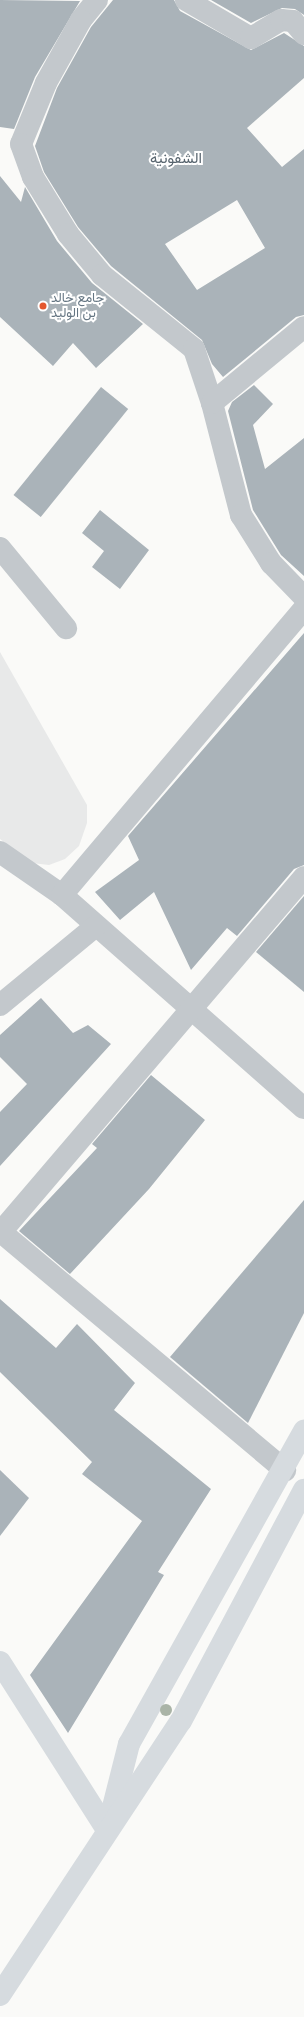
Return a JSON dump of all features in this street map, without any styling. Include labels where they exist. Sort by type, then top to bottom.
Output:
[{"type":"street","points":[[97,0],[81,20],[46,83],[21,144],[33,177],[68,234],[102,275],[194,350],[212,403],[241,515],[271,563],[304,597]]},
{"type":"street","points":[[186,0],[251,38],[281,20],[293,21],[304,34]]},
{"type":"street","points":[[212,403],[304,327]]},
{"type":"street","points":[[0,548],[66,628]]},
{"type":"street","points":[[62,895],[304,609]]},
{"type":"street","points":[[0,852],[62,895],[191,1011],[304,1108]]},
{"type":"street","points":[[285,1470],[0,1233],[191,1011],[304,876]]},
{"type":"street","points":[[0,1005],[96,926]]},
{"type":"street","points":[[107,1830],[128,1744],[285,1470],[304,1431]]},
{"type":"street","points":[[0,1995],[107,1830],[181,1721],[304,1490]]},
{"type":"street","points":[[0,1662],[107,1830]]},
{"type":"shaded area","points":[[0,652],[87,805],[87,823],[79,846],[65,859],[49,865],[32,863],[0,839]]},
{"type":"building","points":[[0,0],[80,1],[35,77],[14,129],[0,127]]},
{"type":"building","points":[[113,0],[174,0],[180,11],[251,50],[284,33],[304,46],[304,78],[247,128],[282,167],[304,149],[304,315],[296,317],[223,377],[212,364],[202,340],[111,266],[78,227],[44,172],[35,146],[57,88],[91,27]],"holes":[[[237,200],[265,248],[197,290],[165,244]]]},
{"type":"building","points":[[211,0],[304,0],[304,15],[295,9],[282,8],[251,23]]},
{"type":"building","points":[[0,176],[21,202],[25,187],[57,241],[92,283],[143,324],[96,368],[73,343],[53,366],[0,317]]},
{"type":"building","points":[[254,385],[273,404],[253,425],[265,469],[304,438],[304,576],[281,555],[253,510],[228,411],[232,402]]},
{"type":"building","points":[[101,387],[128,409],[41,517],[14,495]]},
{"type":"building","points":[[100,510],[149,550],[120,589],[92,567],[104,551],[82,533]]},
{"type":"building","points":[[304,633],[304,865],[294,869],[237,936],[227,928],[191,970],[154,892],[120,920],[95,892],[139,860],[128,836]]},
{"type":"building","points":[[304,896],[304,992],[256,952]]},
{"type":"building","points":[[41,998],[73,1033],[88,1025],[111,1044],[0,1166],[0,1112],[27,1084],[0,1057],[0,1035]]},
{"type":"building","points":[[151,1075],[205,1120],[149,1189],[70,1274],[19,1231],[97,1148],[92,1144]]},
{"type":"building","points":[[304,1200],[304,1313],[248,1423],[170,1357]]},
{"type":"building","points":[[0,1299],[56,1348],[77,1324],[135,1383],[114,1410],[211,1489],[158,1572],[164,1575],[68,1733],[30,1675],[142,1521],[82,1474],[92,1462],[0,1372]]},
{"type":"building","points":[[0,1470],[29,1498],[0,1536]]},
{"type":"place","name":"جامع خالد بن الوليد","points":[[43,306]]},
{"type":"district","name":"الشفونية","points":[[176,158]]}]
